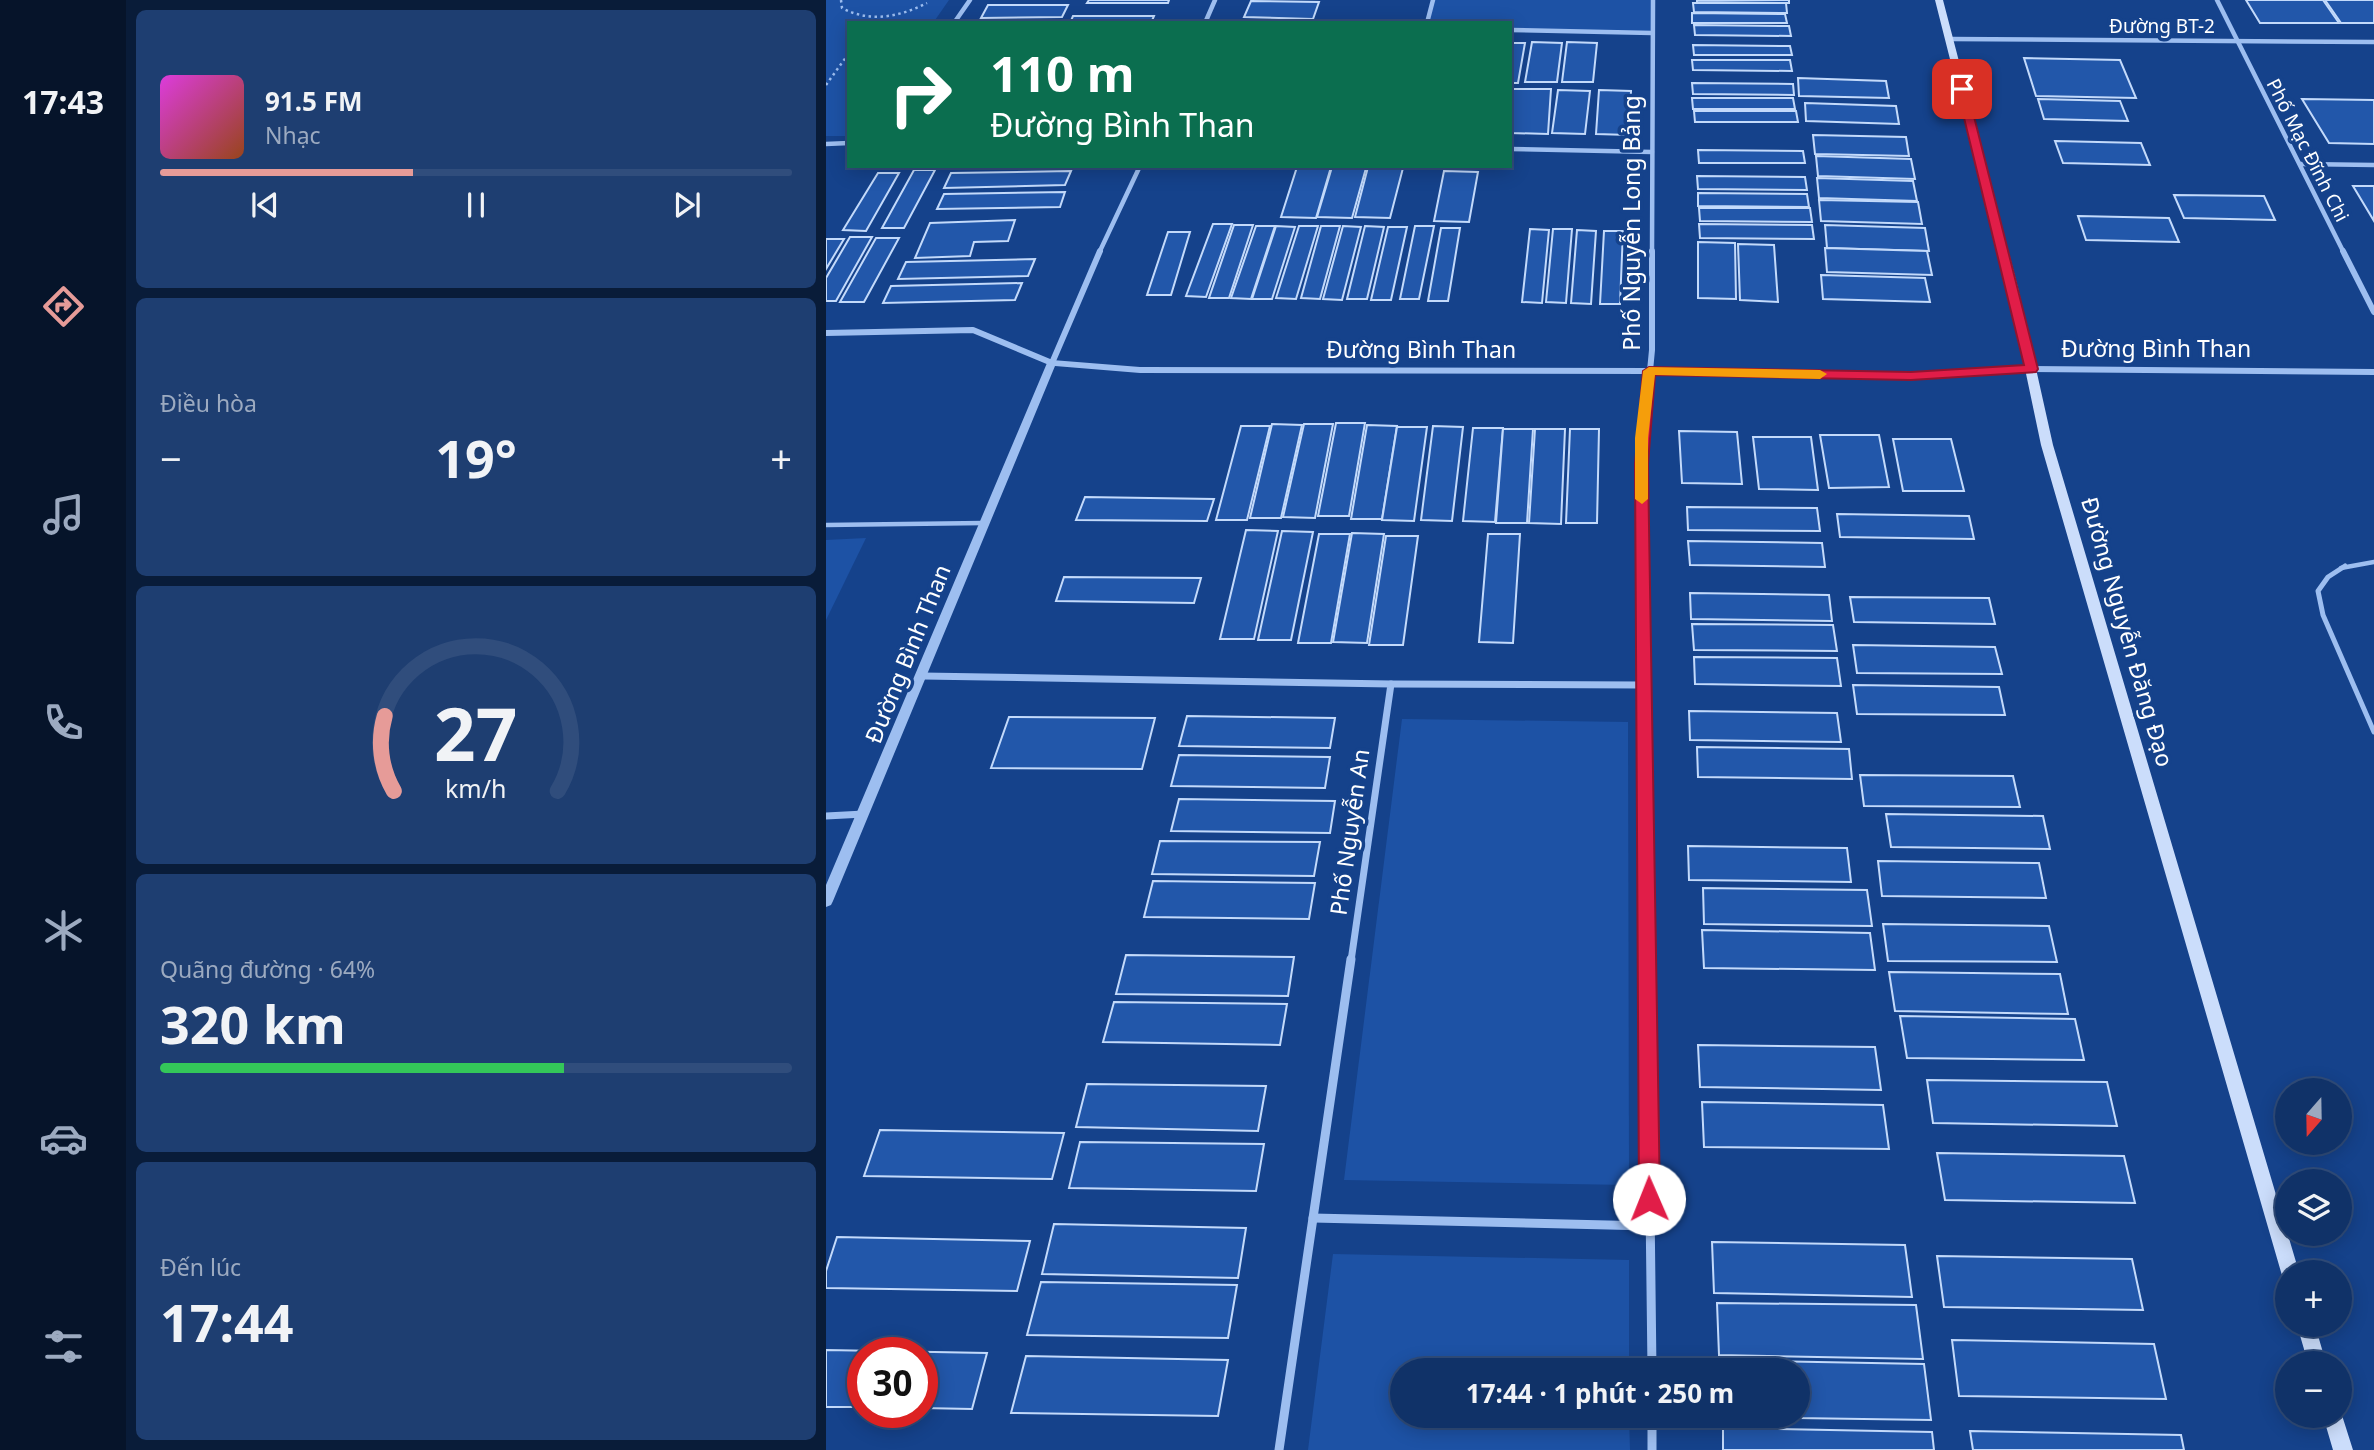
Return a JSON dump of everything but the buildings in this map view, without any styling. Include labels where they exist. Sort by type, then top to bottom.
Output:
[{"type":"main road","name":"Đường Nguyễn Đăng Đạo","points":[[1939,0],[2031,369],[2047,445],[2286,1260]]},
{"type":"main road","points":[[2337,1428],[2343,1450]]},
{"type":"street","points":[[955,21],[970,0]]},
{"type":"street","points":[[1206,21],[1215,0]]},
{"type":"street","points":[[1428,21],[1433,0]]},
{"type":"street","name":"Phố Nguyễn Long Bảng","points":[[1651,1358],[1642,685],[1642,438],[1652,350],[1653,0]]},
{"type":"street","name":"Phố Mạc Đĩnh Chi","points":[[2217,0],[2374,312]]},
{"type":"street","points":[[1512,30],[1652,33]]},
{"type":"street","name":"Đường BT-2","points":[[1950,39],[2374,42]]},
{"type":"street","points":[[826,144],[847,143]]},
{"type":"street","points":[[1512,149],[1652,152]]},
{"type":"street","points":[[2300,164],[2374,165]]},
{"type":"street","points":[[826,333],[973,330],[1052,363],[1070,316],[1139,168]]},
{"type":"street","name":"Đường Bình Than","points":[[826,901],[923,676],[1052,363],[1140,370],[1649,371],[1911,376],[2031,369],[2374,372]]},
{"type":"street","points":[[923,676],[1391,684],[1642,685]]},
{"type":"street","name":"Phố Nguyễn An","points":[[1279,1450],[1391,684]]},
{"type":"street","points":[[826,816],[864,814]]},
{"type":"street","points":[[1313,1218],[1650,1226]]},
{"type":"street","points":[[1652,1428],[1652,1450]]},
{"type":"lane","points":[[826,525],[984,523]]},
{"type":"lane","points":[[2374,562],[2344,567],[2326,575],[2318,591],[2323,615],[2374,732]]},
{"type":"path","points":[[841,0],[842,8],[849,12],[874,17],[903,13],[930,0]]},
{"type":"path","points":[[871,21],[874,17]]},
{"type":"path","points":[[826,85],[847,56]]},
{"type":"shaded area","points":[[826,0],[949,0],[934,21],[847,21],[847,136],[826,136]]},
{"type":"shaded area","points":[[1433,0],[1653,0],[1652,33],[1512,30],[1512,21],[1428,21]]},
{"type":"shaded area","points":[[866,538],[826,620],[826,540]]},
{"type":"shaded area","points":[[1402,719],[1628,722],[1629,1185],[1344,1180]]},
{"type":"shaded area","points":[[1333,1254],[1629,1260],[1629,1358],[1390,1358],[1390,1428],[1629,1428],[1630,1450],[1308,1450]]},
{"type":"slow traffic","points":[[1642,499],[1642,438],[1649,371],[1820,374]]},
{"type":"route","points":[[1649,1199],[1641,464],[1649,371],[1911,376],[2031,369],[2014,288],[1962,89]]}]
